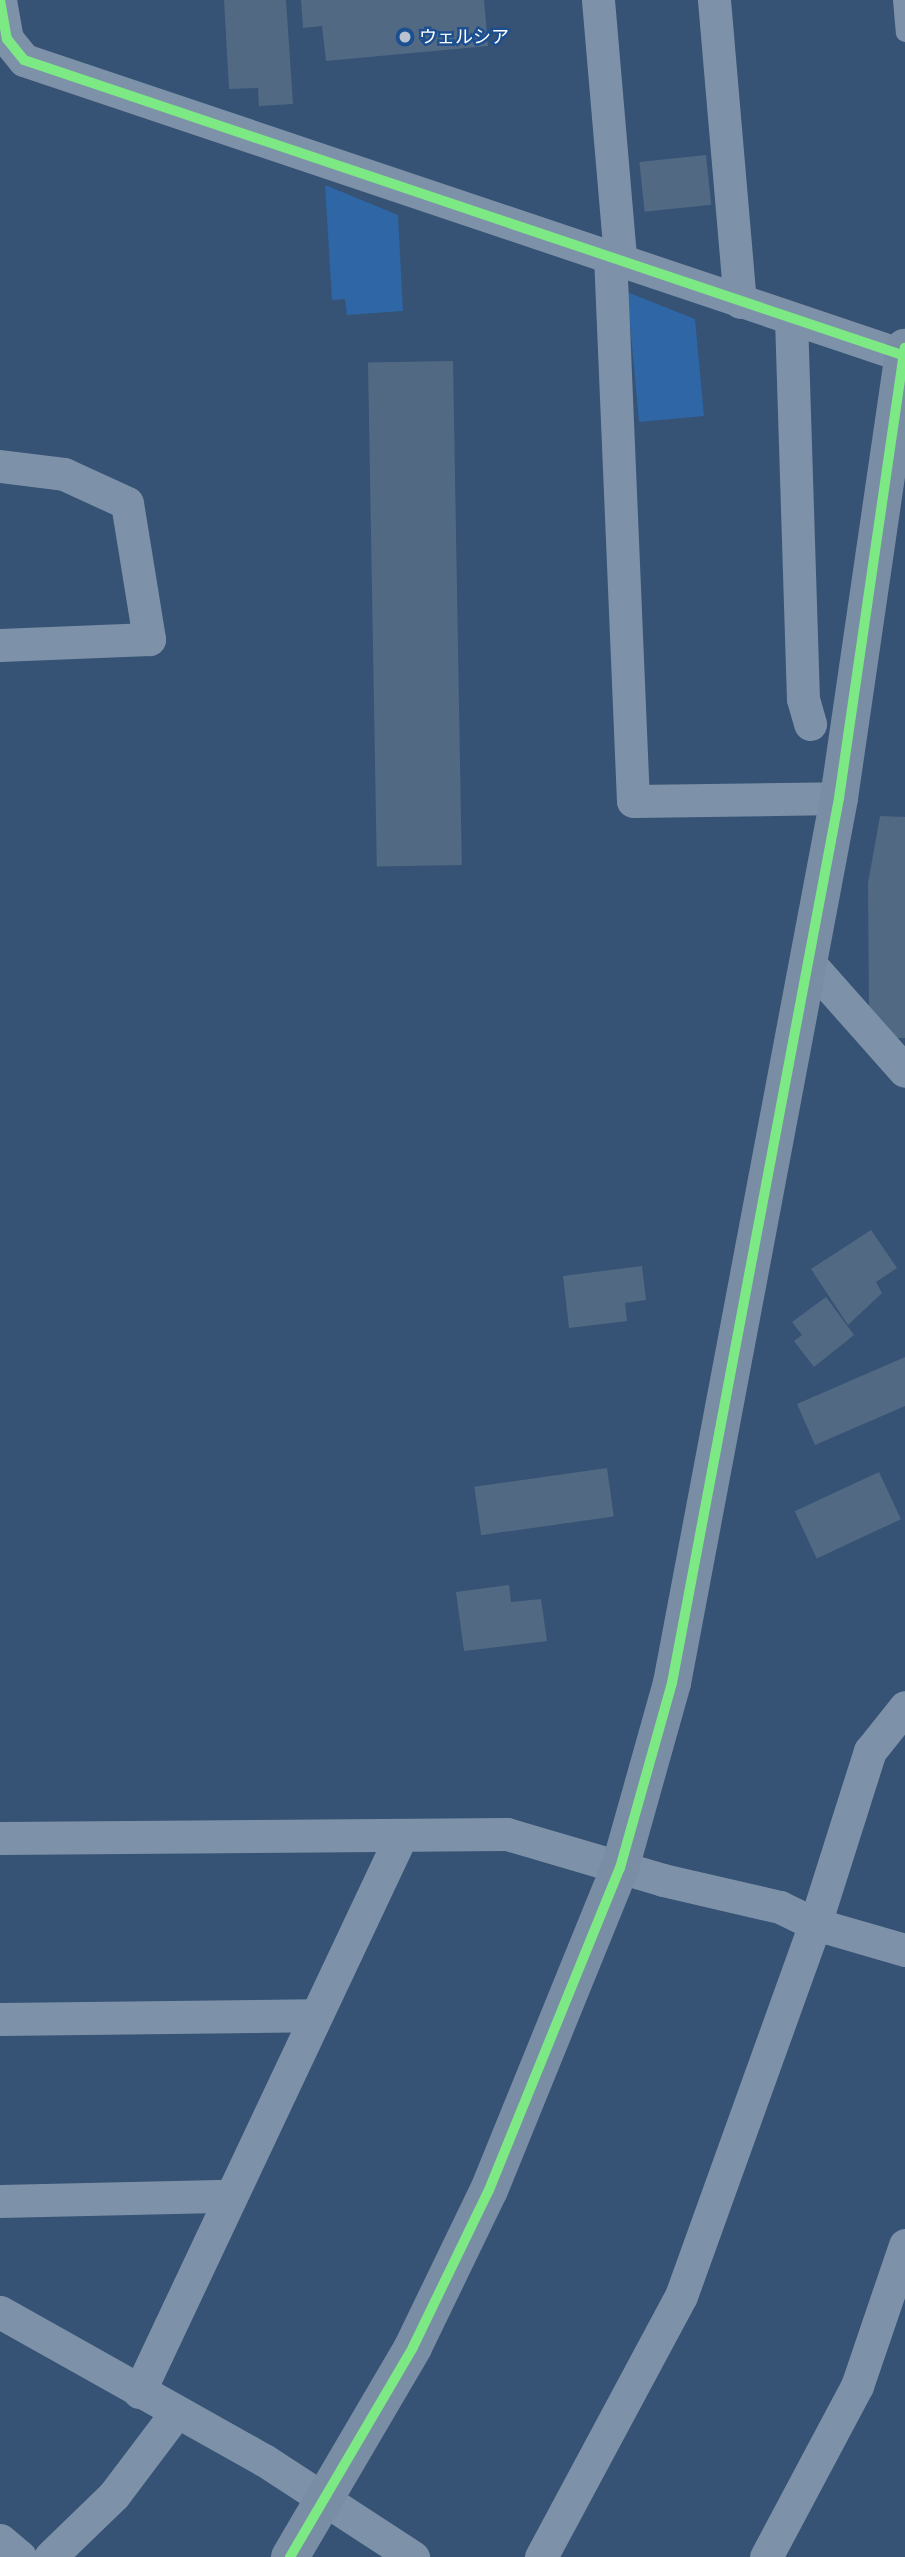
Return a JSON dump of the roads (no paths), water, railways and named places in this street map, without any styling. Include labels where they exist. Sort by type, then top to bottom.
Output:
[{"type":"street","points":[[0,0],[12,62],[615,257],[740,302],[904,353],[839,798],[672,1683],[620,1868],[489,2190],[413,2347],[326,2503],[289,2557]]},
{"type":"street","points":[[598,0],[615,257],[633,801],[839,798]]},
{"type":"street","points":[[714,0],[740,302]]},
{"type":"street","points":[[791,318],[803,699],[810,724]]},
{"type":"street","points":[[0,466],[64,474],[127,503],[149,639],[0,645]]},
{"type":"street","points":[[809,963],[905,1071]]},
{"type":"street","points":[[541,2557],[681,2296],[815,1924],[870,1751],[905,1707]]},
{"type":"street","points":[[0,1838],[507,1834],[620,1868],[780,1906],[815,1924],[905,1950]]},
{"type":"street","points":[[139,2392],[313,2015],[401,1836]]},
{"type":"street","points":[[0,2019],[313,2015]]},
{"type":"street","points":[[0,2201],[229,2196]]},
{"type":"street","points":[[766,2557],[857,2386],[905,2245]]},
{"type":"street","points":[[0,2312],[175,2414],[264,2459],[326,2503],[413,2557]]},
{"type":"street","points":[[50,2557],[114,2496],[175,2414]]},
{"type":"street","points":[[0,2540],[20,2557]]},
{"type":"lane","points":[[902,0],[905,33]]},
{"type":"place","name":"ウェルシア","points":[[405,37]]}]
